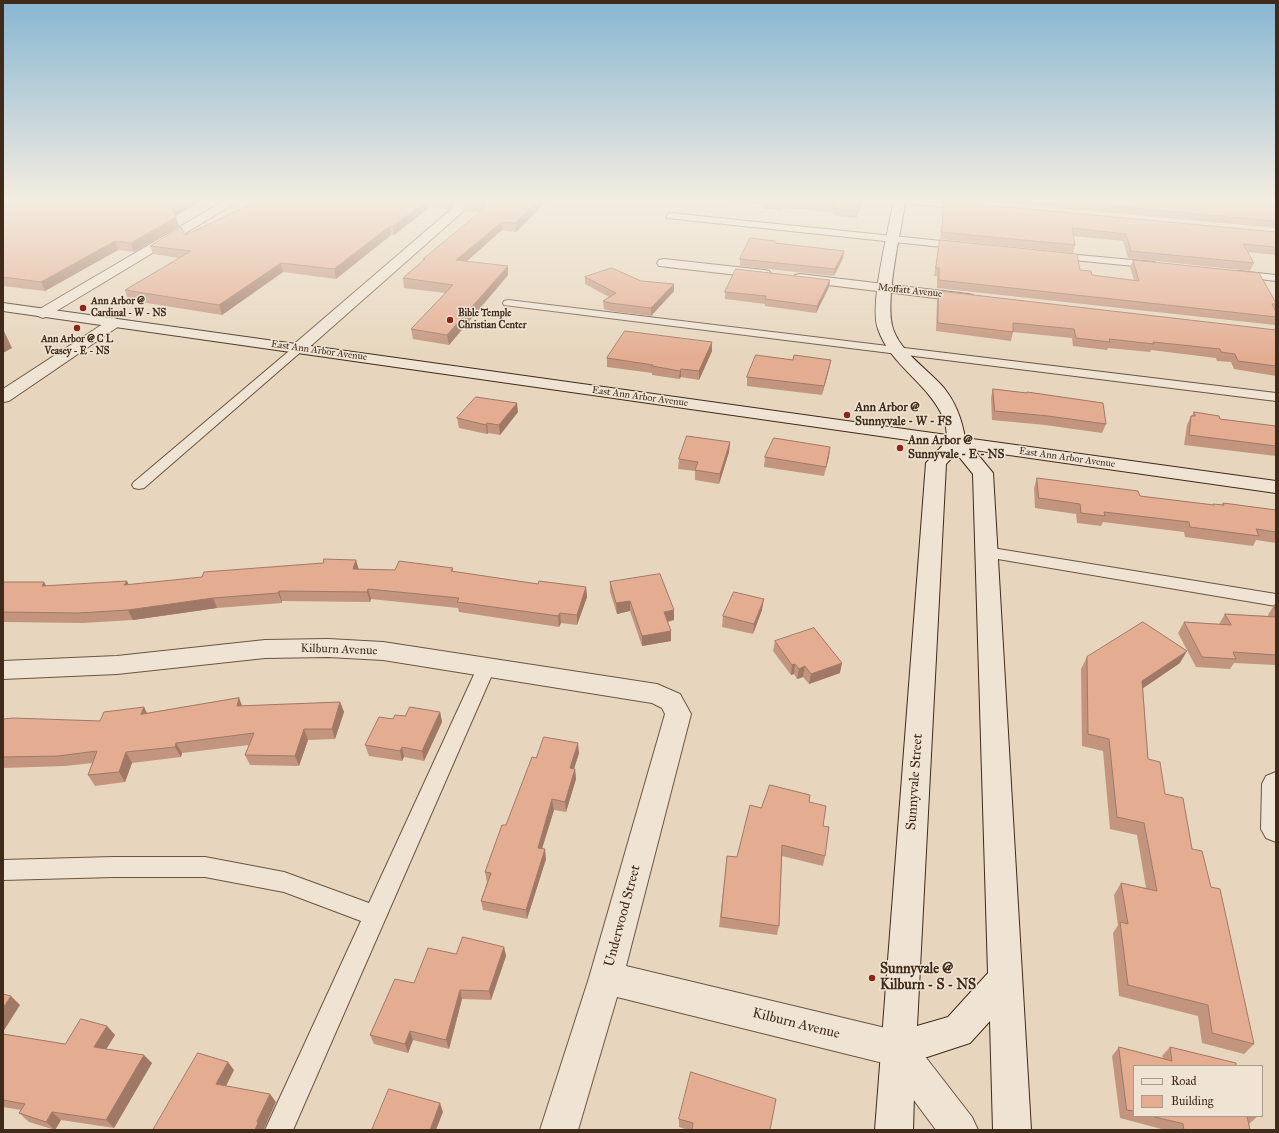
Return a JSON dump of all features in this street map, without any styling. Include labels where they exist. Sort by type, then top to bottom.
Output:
[{"type":"street","points":[[43,313],[146,252]]},
{"type":"street","points":[[299,348],[410,252]]},
{"type":"street","points":[[891,252],[885,288],[883,318],[886,330],[896,350],[938,392],[953,418],[957,442],[983,473],[1012,1130]]},
{"type":"street","name":"Moffatt Avenue","points":[[664,263],[978,299]]},
{"type":"street","name":"East Ann Arbor Avenue","points":[[3,307],[1276,487]]},
{"type":"street","points":[[3,397],[114,323]]},
{"type":"street","name":"Sunnyvale Street","points":[[894,1130],[936,463],[957,442]]},
{"type":"street","name":"Kilburn Avenue","points":[[3,670],[117,665],[265,649],[328,648],[383,651],[657,694],[671,701]]},
{"type":"street","name":"Underwood Street","points":[[559,1130],[606,978],[678,714],[671,701]]},
{"type":"street","points":[[1276,784],[1276,829]]},
{"type":"street","name":"Kilburn Avenue","points":[[606,978],[898,1049]]},
{"type":"street","points":[[956,1125],[898,1049],[958,1031],[1005,980]]},
{"type":"lane","points":[[1049,255],[1166,267]]},
{"type":"lane","points":[[1229,273],[1276,278]]},
{"type":"lane","points":[[508,302],[1276,397]]},
{"type":"lane","points":[[139,485],[299,348]]},
{"type":"lane","points":[[986,552],[1276,600]]},
{"type":"lane","points":[[279,1130],[486,668]]},
{"type":"lane","points":[[3,870],[113,867],[205,868],[284,882],[376,916]]},
{"type":"building","points":[[3,252],[95,252],[41,282],[3,277]]},
{"type":"building","points":[[190,252],[356,252],[334,269],[281,263],[219,305],[125,290]]},
{"type":"building","points":[[432,252],[466,252],[456,260],[508,266],[447,335],[411,329],[453,285],[403,278],[425,259],[423,259]]},
{"type":"building","points":[[743,252],[844,252],[835,269],[740,259]]},
{"type":"building","points":[[938,252],[1056,252],[1077,254],[1080,270],[1091,271],[1092,275],[1139,281],[1133,260],[1259,273],[1276,303],[1272,304],[1276,312],[1276,317],[939,280],[939,268],[936,268]]},
{"type":"building","points":[[1140,252],[1248,252],[1254,263]]},
{"type":"building","points":[[612,268],[641,281],[674,284],[651,308],[610,303],[603,301],[616,293],[585,277]]},
{"type":"building","points":[[736,269],[830,280],[817,306],[765,299],[766,296],[725,292]]},
{"type":"building","points":[[939,291],[1276,330],[1276,366],[1238,361],[1235,354],[1221,352],[1220,349],[1153,342],[1154,344],[1109,339],[1110,342],[1076,338],[1074,329],[1013,323],[1013,332],[938,323]]},
{"type":"building","points":[[625,331],[712,342],[699,371],[681,369],[680,371],[607,358]]},
{"type":"building","points":[[756,355],[793,360],[794,355],[831,360],[824,386],[747,377]]},
{"type":"building","points":[[993,389],[1027,392],[1103,403],[1106,424],[995,411]]},
{"type":"building","points":[[476,397],[517,403],[499,425],[487,423],[486,425],[457,418]]},
{"type":"building","points":[[1194,412],[1219,416],[1220,419],[1276,426],[1276,446],[1189,435],[1191,416],[1195,416]]},
{"type":"building","points":[[687,436],[730,442],[720,474],[695,470],[698,462],[679,459]]},
{"type":"building","points":[[774,438],[830,447],[826,467],[765,457]]},
{"type":"building","points":[[1037,478],[1138,491],[1140,496],[1214,505],[1213,504],[1224,505],[1223,503],[1276,510],[1276,532],[1256,529],[1259,536],[1190,527],[1189,522],[1104,512],[1105,516],[1081,513],[1080,504],[1039,498]]},
{"type":"building","points":[[324,559],[356,560],[353,569],[395,570],[399,561],[453,568],[451,571],[538,584],[539,581],[586,587],[577,615],[560,613],[558,616],[457,602],[459,598],[368,589],[367,592],[279,591],[278,593],[213,598],[128,610],[78,613],[3,612],[3,582],[44,582],[42,586],[127,581],[124,585],[202,577],[204,572],[323,563]]},
{"type":"building","points":[[660,574],[674,610],[664,612],[671,631],[642,636],[630,601],[616,603],[610,582]]},
{"type":"building","points":[[734,592],[764,599],[754,624],[723,616]]},
{"type":"building","points":[[1225,614],[1276,617],[1276,655],[1233,652],[1236,659],[1202,657],[1184,622],[1231,625]]},
{"type":"building","points":[[1143,622],[1187,651],[1142,681],[1148,759],[1160,762],[1165,794],[1183,798],[1192,849],[1202,851],[1211,887],[1220,889],[1254,1044],[1212,1033],[1208,1005],[1128,985],[1120,922],[1128,924],[1121,883],[1157,891],[1144,823],[1117,817],[1109,739],[1088,734],[1087,657]]},
{"type":"building","points":[[814,628],[842,663],[811,674],[805,666],[799,669],[795,664],[792,665],[775,641]]},
{"type":"building","points":[[239,698],[237,706],[340,702],[332,729],[304,729],[295,756],[245,755],[254,733],[176,743],[175,747],[126,752],[119,772],[88,775],[97,751],[58,756],[3,757],[3,719],[13,718],[100,721],[104,712],[144,707],[141,714]]},
{"type":"building","points":[[410,707],[440,712],[422,751],[402,747],[400,751],[365,745],[379,717],[393,719],[395,715],[405,716]]},
{"type":"building","points":[[544,737],[578,743],[570,768],[575,769],[565,802],[552,799],[538,848],[545,849],[526,910],[481,901],[491,873],[485,872],[502,825],[506,825],[532,757],[536,758]]},
{"type":"building","points":[[770,785],[810,795],[809,802],[826,806],[823,826],[829,827],[825,856],[782,845],[779,926],[721,917],[727,856],[737,857],[750,805],[761,808]]},
{"type":"building","points":[[463,937],[504,947],[489,991],[460,990],[446,1040],[410,1031],[405,1044],[370,1035],[395,979],[414,983],[428,948],[456,954]]},
{"type":"building","points":[[3,994],[11,996],[3,1008]]},
{"type":"building","points":[[81,1019],[107,1026],[94,1047],[144,1055],[106,1120],[52,1112],[46,1122],[19,1113],[25,1104],[3,1100],[3,1034],[65,1044]]},
{"type":"building","points":[[1119,1047],[1172,1061],[1170,1047],[1236,1063],[1236,1065],[1133,1065],[1133,1111],[1127,1110]]},
{"type":"building","points":[[198,1053],[228,1062],[216,1084],[270,1094],[257,1121],[258,1123],[255,1130],[153,1130]]},
{"type":"building","points":[[691,1072],[776,1099],[770,1130],[692,1130],[693,1123],[679,1119]]},
{"type":"building","points":[[389,1089],[440,1103],[430,1130],[372,1130]]},
{"type":"building","points":[[1155,1117],[1247,1117],[1250,1130],[1184,1130],[1183,1124]]},
{"type":"place","name":"Ann Arbor @ Cardinal - W - NS","points":[[83,308]]},
{"type":"place","name":"Bible Temple Christian Center","points":[[450,320]]},
{"type":"place","name":"Ann Arbor @ C L Veasey - E - NS","points":[[77,328]]},
{"type":"place","name":"Ann Arbor @ Sunnyvale - W - FS","points":[[847,415]]},
{"type":"place","name":"Ann Arbor @ Sunnyvale - E - NS","points":[[900,448]]},
{"type":"place","name":"Sunnyvale @ Kilburn - S - NS","points":[[872,978]]}]
